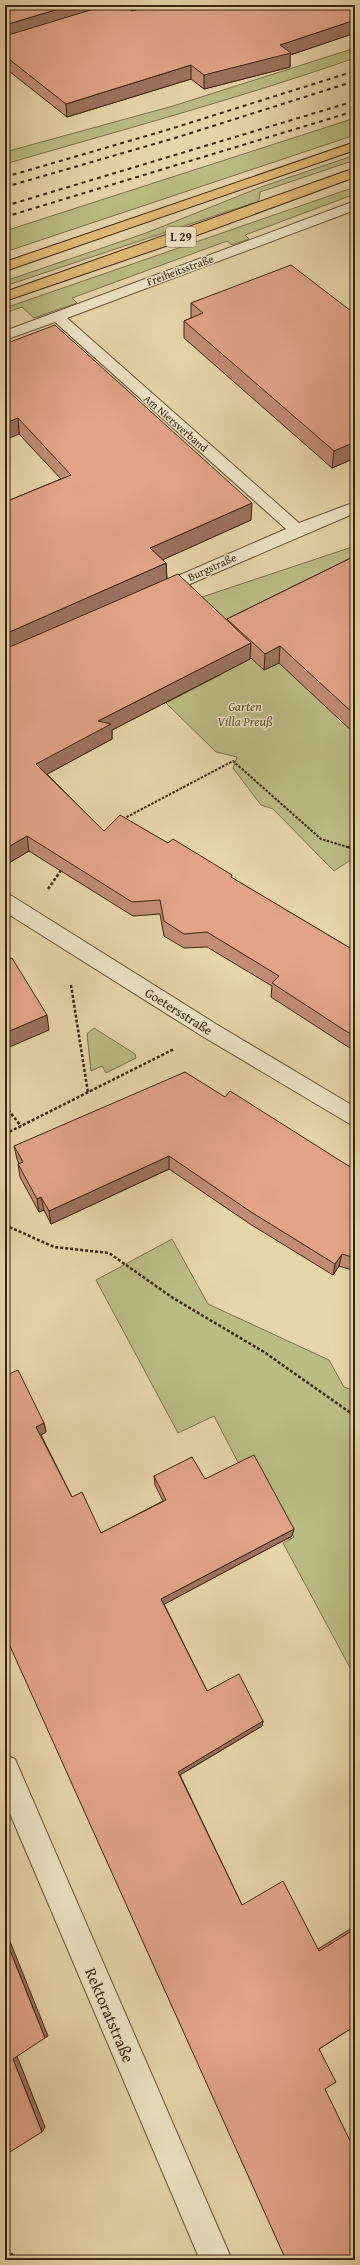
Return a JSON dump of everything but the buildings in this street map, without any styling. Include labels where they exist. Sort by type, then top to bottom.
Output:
[{"type":"main road","name":"L 29","points":[[5,267],[355,146]]},
{"type":"main road","name":"L 29","points":[[5,297],[184,235],[355,172]]},
{"type":"street","points":[[85,20],[136,5]]},
{"type":"street","name":"Freiheitsstraße","points":[[5,336],[355,205]]},
{"type":"street","name":"Am Niersverband","points":[[56,316],[297,530]]},
{"type":"street","name":"Burgstraße","points":[[144,598],[297,530],[355,507]]},
{"type":"street","name":"Goetersstraße","points":[[5,902],[209,1030],[355,1118]]},
{"type":"street","name":"Rektoratstraße","points":[[5,1769],[216,2260]]},
{"type":"path","points":[[116,822],[233,761],[321,839],[355,849]]},
{"type":"path","points":[[28,916],[67,865]]},
{"type":"path","points":[[64,938],[88,1093]]},
{"type":"path","points":[[5,1134],[209,1030]]},
{"type":"path","points":[[5,1106],[21,1126]]},
{"type":"path","points":[[5,1226],[54,1247],[109,1254],[173,1298],[264,1352],[355,1416]]},
{"type":"green space","points":[[355,48],[355,58],[312,73],[5,164],[5,152],[173,106]]},
{"type":"green space","points":[[355,118],[355,135],[5,252],[5,231]]},
{"type":"green space","points":[[355,155],[355,160],[260,192],[259,201],[5,286],[5,281],[146,233],[261,187]]},
{"type":"green space","points":[[355,187],[355,194],[245,235],[249,239],[232,245],[227,241],[72,298],[77,303],[34,318],[22,307],[5,313],[5,308]]},
{"type":"green space","name":"Garten Villa Preuß","points":[[355,546],[355,862],[352,859],[334,871],[273,809],[261,805],[233,768],[237,757],[216,752],[166,703],[222,674],[211,663],[190,601]]},
{"type":"green space","points":[[94,1028],[135,1054],[136,1058],[106,1073],[102,1066],[91,1071],[87,1034]]},
{"type":"green space","points":[[172,1239],[208,1304],[329,1360],[344,1387],[355,1391],[355,1677],[283,1543],[294,1537],[253,1462],[241,1468],[214,1416],[178,1433],[96,1280]]},
{"type":"railway","points":[[5,177],[167,130],[355,71]]},
{"type":"railway","points":[[5,187],[175,138],[355,81]]},
{"type":"railway","points":[[5,206],[355,101]]},
{"type":"railway","points":[[5,217],[355,111]]}]
